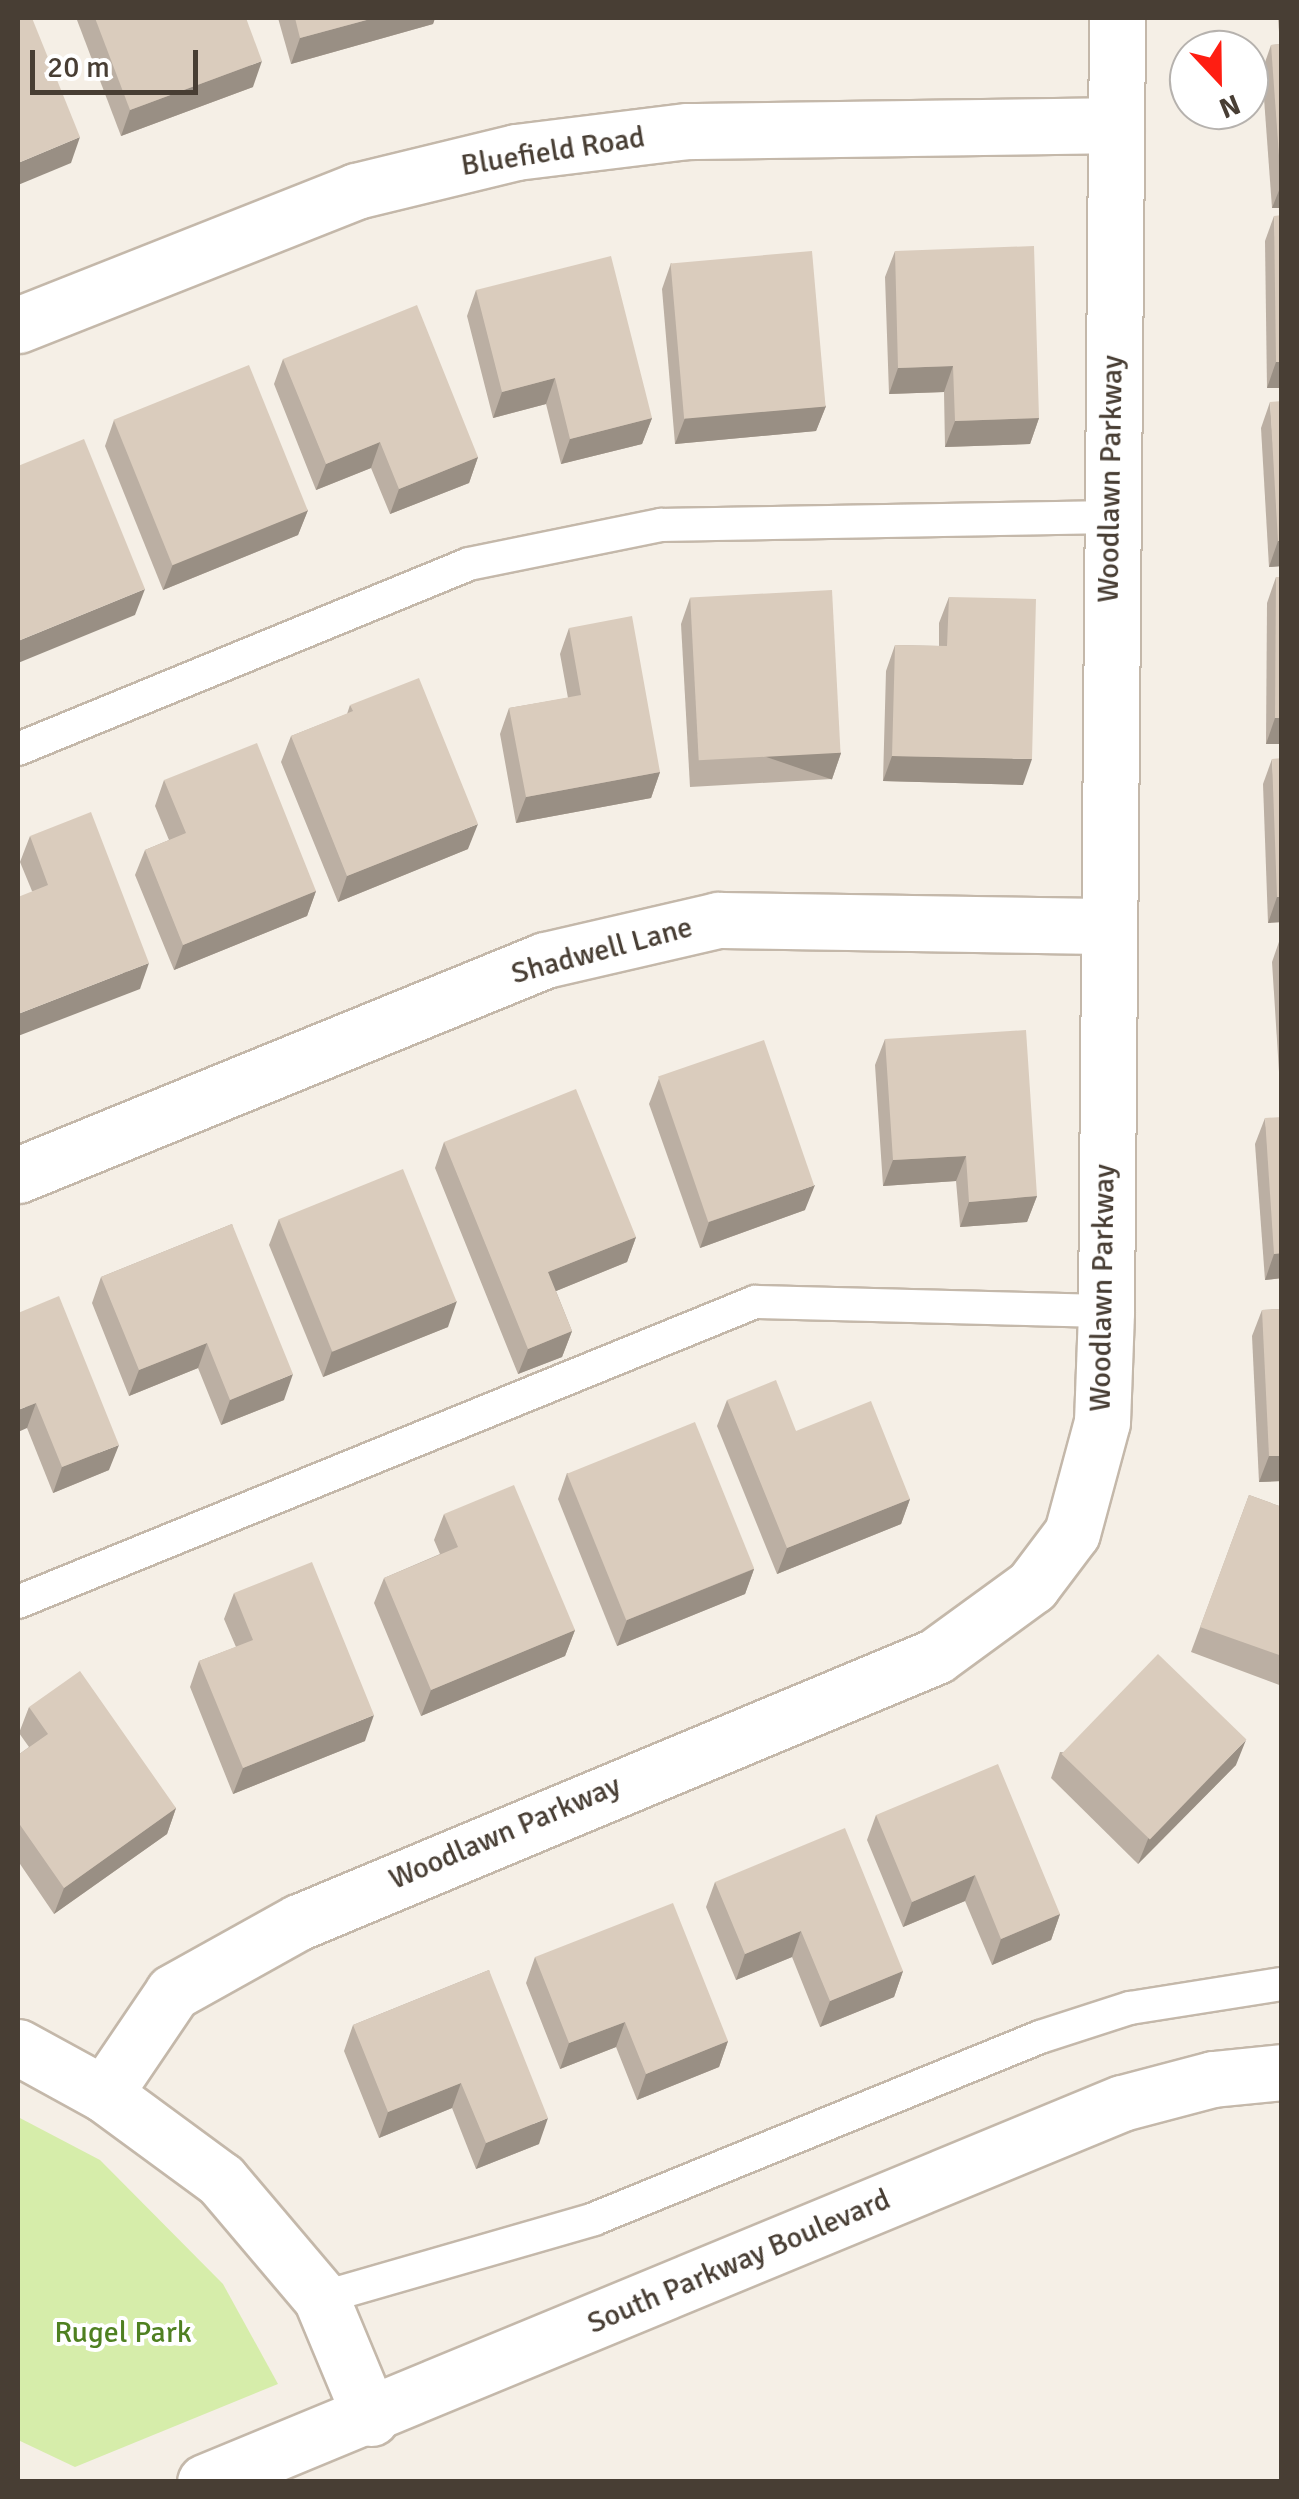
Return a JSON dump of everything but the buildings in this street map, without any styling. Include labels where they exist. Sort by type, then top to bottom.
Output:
[{"type":"street","name":"Woodlawn Parkway","points":[[104,2094],[173,1992],[299,1922],[936,1656],[1032,1586],[1072,1532],[1102,1422],[1106,1311],[1105,926],[1117,18]]},
{"type":"street","name":"Bluefield Road","points":[[18,324],[356,190],[516,152],[688,131],[1116,125]]},
{"type":"street","name":"Shadwell Lane","points":[[18,1175],[544,960],[718,920],[1105,926]]},
{"type":"street","points":[[18,2048],[104,2094],[221,2180],[321,2298],[371,2418]]},
{"type":"street","name":"South Parkway Boulevard","points":[[205,2482],[371,2418],[1122,2103],[1213,2079],[1282,2072]]},
{"type":"lane","points":[[18,749],[469,564],[661,526],[1111,518]]},
{"type":"lane","points":[[18,1602],[755,1302],[1106,1311]]},
{"type":"lane","points":[[321,2298],[594,2219],[1040,2037],[1130,2008],[1282,1984]]},
{"type":"green space","name":"Rugel Park","points":[[18,2117],[100,2160],[223,2284],[278,2384],[75,2467],[18,2440]]}]
